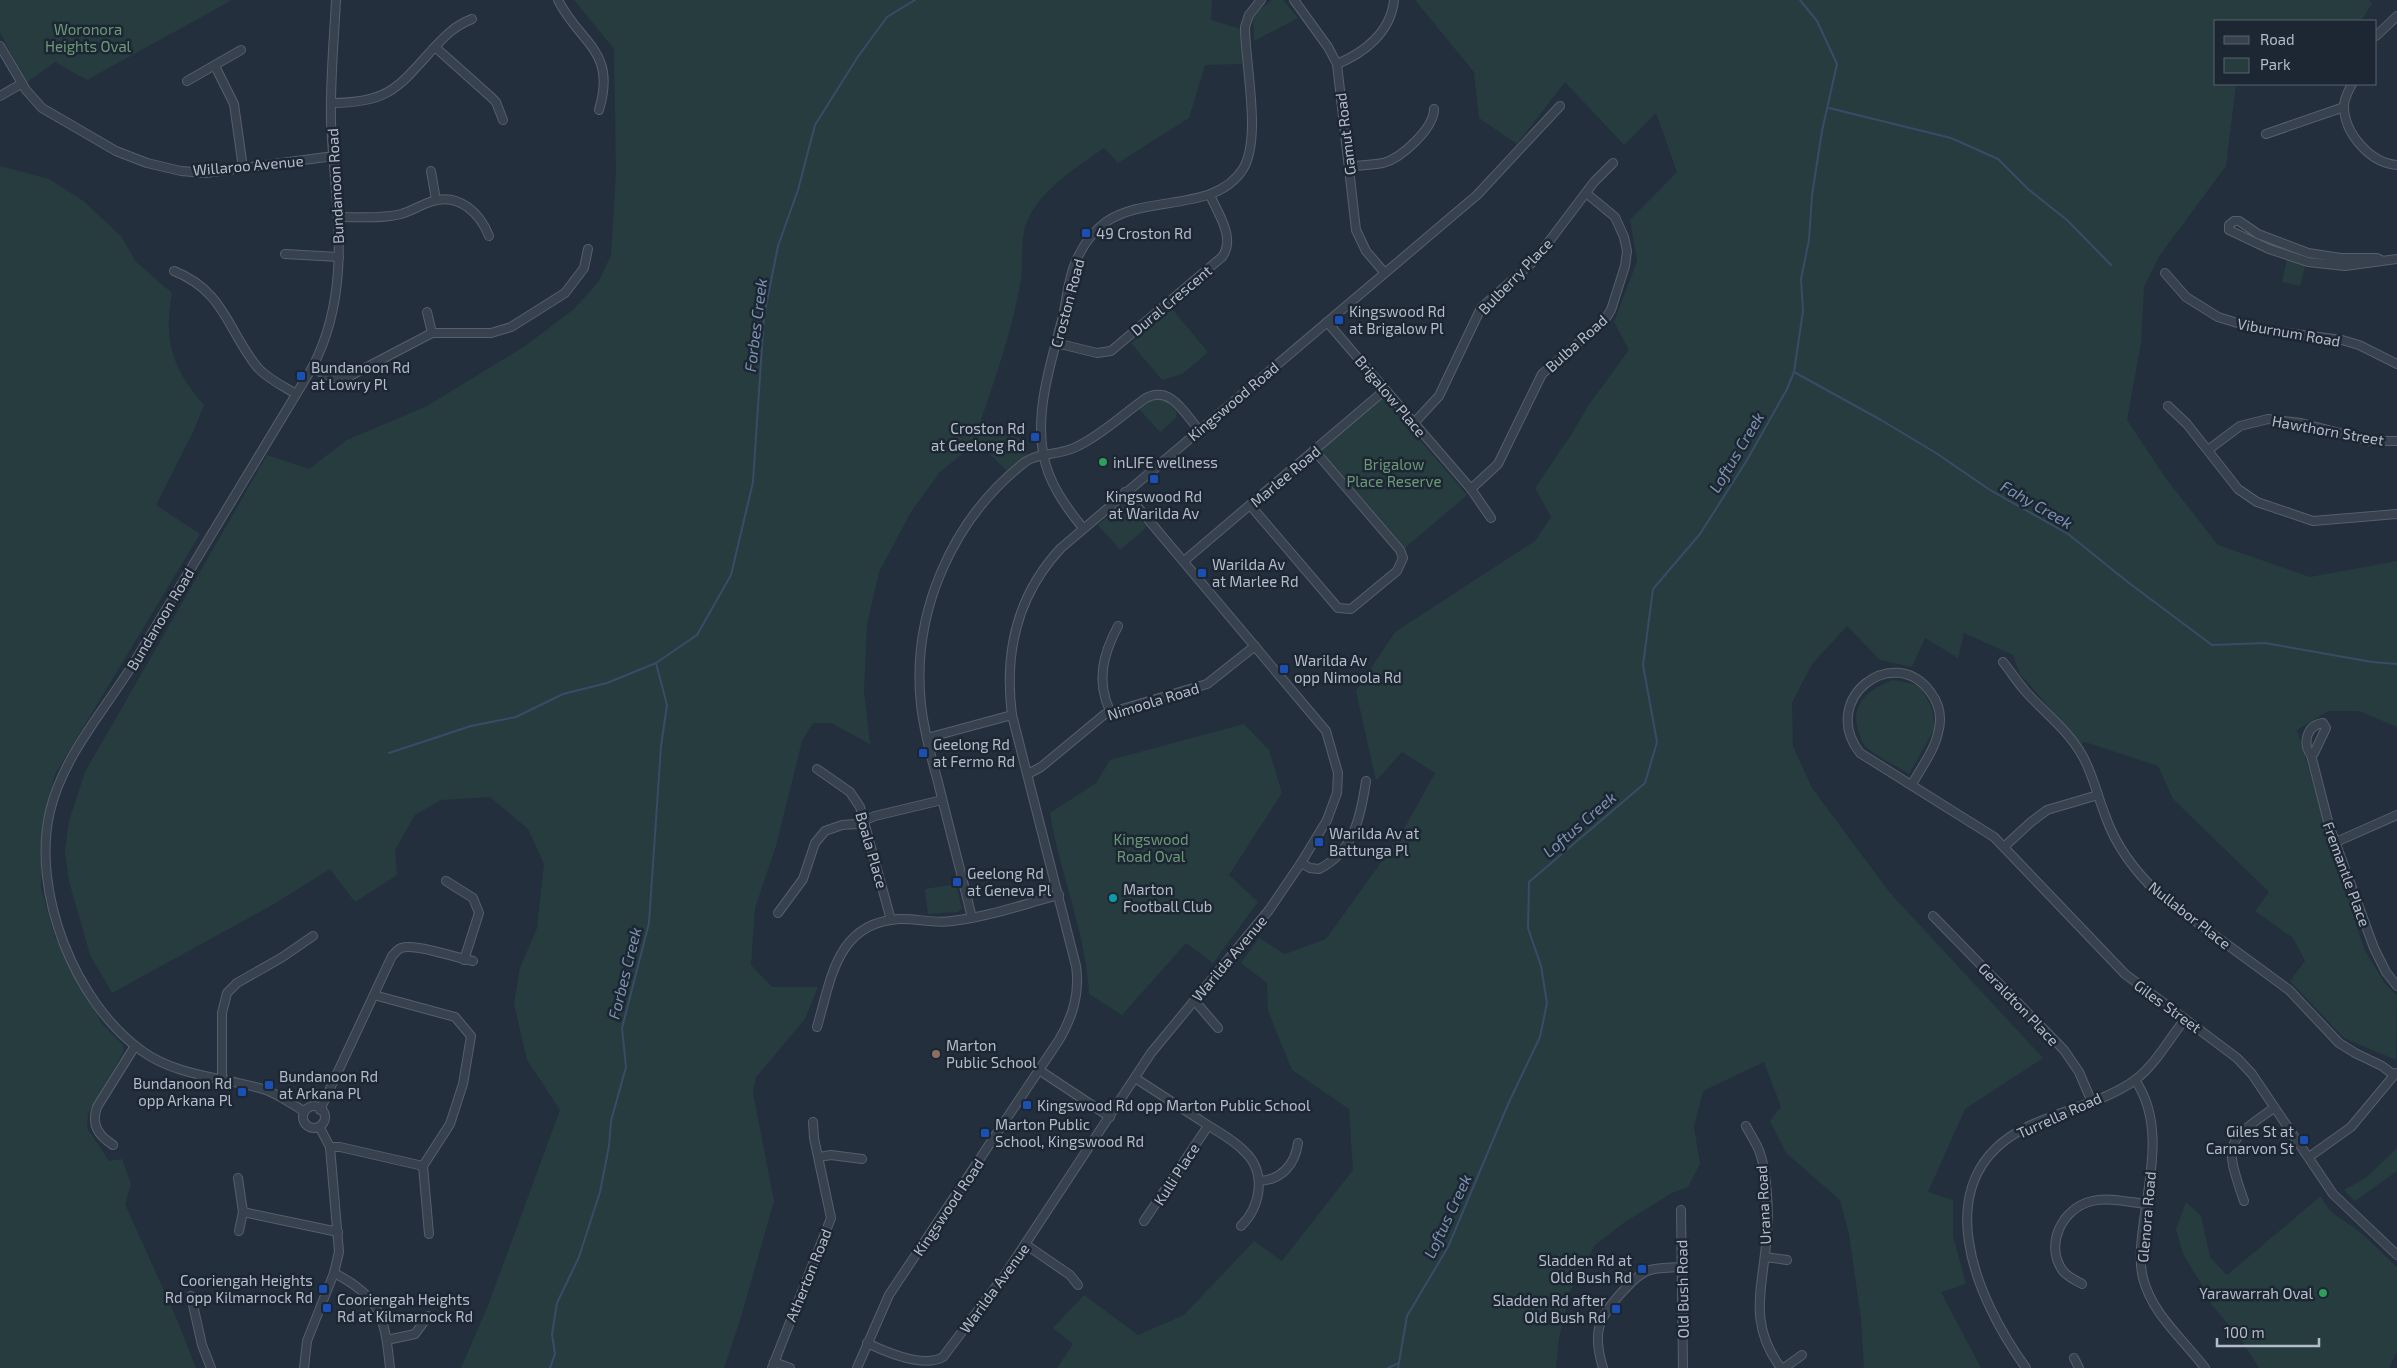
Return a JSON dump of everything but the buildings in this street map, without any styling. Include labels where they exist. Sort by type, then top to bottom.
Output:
[{"type":"street","name":"Bundanoon Road","points":[[304,1110],[268,1091],[174,1068],[135,1046],[112,1023],[96,1002],[59,933],[46,874],[45,848],[50,814],[60,782],[74,752],[129,671],[312,368],[325,341],[332,320],[339,257],[340,217],[331,103],[336,0]]},
{"type":"street","points":[[558,0],[592,45],[601,63],[604,94],[599,110]]},
{"type":"street","name":"Croston Road","points":[[1084,528],[1057,492],[1050,477],[1043,454],[1041,411],[1075,264],[1084,246],[1097,230],[1114,217],[1133,209],[1210,195],[1226,185],[1238,174],[1249,156],[1252,133],[1245,27],[1249,15],[1261,0]]},
{"type":"street","name":"Gamut Road","points":[[1294,0],[1328,47],[1336,64],[1356,230],[1366,250],[1384,272]]},
{"type":"street","points":[[1336,64],[1358,54],[1374,42],[1389,17],[1394,0]]},
{"type":"street","points":[[2377,35],[2397,16]]},
{"type":"street","points":[[331,103],[365,102],[386,95],[406,79],[450,30],[472,19]]},
{"type":"street","name":"Willaroo Avenue","points":[[0,46],[21,84],[35,101],[51,114],[134,159],[169,169],[194,172],[243,168],[334,156]]},
{"type":"street","points":[[435,47],[496,102],[503,120]]},
{"type":"street","points":[[187,81],[241,50]]},
{"type":"street","points":[[215,66],[234,104],[243,168]]},
{"type":"street","points":[[0,96],[21,84]]},
{"type":"street","points":[[2352,85],[2344,107],[2352,135],[2359,144],[2384,163],[2397,165]]},
{"type":"street","name":"Kingswood Road","points":[[857,1368],[889,1294],[1067,1026],[1078,989],[1076,966],[1059,895],[1012,715],[1009,665],[1020,614],[1027,596],[1047,564],[1084,528],[1477,195],[1560,106]]},
{"type":"street","points":[[2266,134],[2344,107]]},
{"type":"street","points":[[1349,166],[1383,163],[1396,157],[1428,128],[1434,109]]},
{"type":"street","name":"Bulberry Place","points":[[1414,423],[1438,396],[1481,308],[1535,260],[1586,193],[1613,163]]},
{"type":"street","points":[[431,171],[436,200]]},
{"type":"street","name":"Bulba Road","points":[[1471,489],[1498,464],[1542,374],[1604,321],[1611,310],[1625,266],[1624,236],[1615,217],[1586,193]]},
{"type":"street","name":"Dural Crescent","points":[[1056,342],[1097,353],[1110,351],[1222,257],[1228,249],[1229,240],[1210,195]]},
{"type":"street","points":[[340,217],[395,215],[436,200],[454,201],[469,207],[484,224],[489,236]]},
{"type":"street","points":[[2381,260],[2376,263],[2345,266],[2308,262],[2269,249],[2234,234],[2229,230],[2229,224],[2238,221],[2258,234],[2308,253],[2341,258],[2397,259]]},
{"type":"street","points":[[312,368],[333,378],[346,378],[432,333],[490,333],[511,326],[565,293],[584,268],[588,249]]},
{"type":"street","points":[[285,254],[339,257]]},
{"type":"street","points":[[174,271],[192,281],[220,306],[253,361],[264,374],[296,394]]},
{"type":"street","name":"Viburnum Road","points":[[2165,273],[2186,297],[2218,317],[2257,329],[2342,340],[2359,345],[2397,364]]},
{"type":"street","points":[[427,312],[432,333]]},
{"type":"street","name":"Brigalow Place","points":[[1327,322],[1471,489],[1491,518]]},
{"type":"street","name":"Marlee Road","points":[[1184,561],[1386,390]]},
{"type":"street","points":[[972,918],[927,738],[919,680],[922,644],[929,606],[939,577],[962,533],[991,494],[1024,463],[1043,454],[1055,455],[1078,447],[1154,395],[1172,398],[1199,430]]},
{"type":"street","points":[[2168,406],[2187,424],[2234,484],[2249,496],[2268,506],[2303,519],[2329,521],[2397,514]]},
{"type":"street","name":"Hawthorn Street","points":[[2208,450],[2240,426],[2268,418],[2301,423],[2371,441],[2397,441]]},
{"type":"street","points":[[1250,505],[1338,608],[1351,609],[1390,577],[1400,566],[1403,558],[1400,550],[1314,450]]},
{"type":"street","name":"Warilda Avenue","points":[[867,1343],[920,1366],[929,1366],[936,1363],[990,1297],[1161,1040],[1269,910],[1301,863],[1331,811],[1338,783],[1335,761],[1326,731],[1126,492]]},
{"type":"street","points":[[1110,711],[1102,688],[1102,666],[1108,645],[1118,626]]},
{"type":"street","name":"Nimoola Road","points":[[1028,774],[1041,767],[1110,711],[1207,684],[1255,646]]},
{"type":"street","name":"Nullabor Place","points":[[2003,662],[2026,692],[2073,741],[2088,767],[2120,849],[2153,888],[2289,990],[2339,1043],[2396,1073]]},
{"type":"street","name":"Giles Street","points":[[1912,784],[1935,743],[1940,726],[1939,709],[1932,695],[1919,681],[1904,674],[1895,673],[1877,676],[1868,680],[1854,695],[1848,714],[1848,731],[1855,746],[1868,759],[1912,784],[1986,831],[2004,847],[2124,974],[2244,1065],[2342,1204],[2397,1254]]},
{"type":"street","points":[[927,738],[1012,715]]},
{"type":"street","name":"Fremantle Place","points":[[2311,755],[2329,825],[2374,948],[2386,972],[2397,986]]},
{"type":"street","name":"Boala Place","points":[[817,769],[850,792],[860,807],[891,920]]},
{"type":"street","points":[[1301,863],[1310,868],[1319,869],[1344,848],[1356,829],[1361,816],[1366,781]]},
{"type":"street","points":[[2004,847],[2030,822],[2047,810],[2098,795]]},
{"type":"street","points":[[778,913],[803,879],[815,843],[830,828],[865,821],[875,816],[942,800]]},
{"type":"street","points":[[2336,842],[2397,814]]},
{"type":"street","points":[[446,881],[473,898],[478,913],[464,960]]},
{"type":"street","points":[[817,1027],[829,978],[838,957],[849,942],[864,930],[891,920],[944,922],[972,918],[1059,895]]},
{"type":"street","name":"Geraldton Place","points":[[1933,916],[2064,1050],[2079,1072],[2092,1100]]},
{"type":"street","points":[[222,1080],[222,1013],[227,993],[237,983],[281,958],[313,936]]},
{"type":"street","points":[[320,1110],[392,956],[401,948],[414,948],[473,961]]},
{"type":"street","points":[[374,995],[455,1017],[471,1036],[463,1084],[450,1124],[424,1166],[429,1234]]},
{"type":"street","points":[[1194,1000],[1218,1028]]},
{"type":"street","name":"Turrella Road","points":[[2026,1368],[1999,1328],[1972,1262],[1968,1246],[1967,1207],[1980,1171],[2002,1143],[2028,1126],[2092,1100],[2134,1080],[2184,1019]]},
{"type":"street","points":[[113,1145],[98,1133],[94,1116],[97,1107],[135,1046]]},
{"type":"street","points":[[1039,1070],[1110,1117]]},
{"type":"street","points":[[2309,1157],[2352,1127],[2396,1073]]},
{"type":"street","points":[[1135,1078],[1208,1126],[1249,1156],[1259,1181],[1256,1204],[1248,1220],[1241,1226]]},
{"type":"street","name":"Glenora Road","points":[[2134,1080],[2144,1094],[2153,1127],[2140,1256],[2144,1284],[2156,1309],[2205,1368]]},
{"type":"street","points":[[311,1106],[320,1110],[325,1117],[325,1122],[320,1128],[309,1125],[303,1118],[304,1110],[311,1106]]},
{"type":"street","points":[[2244,1201],[2234,1173],[2232,1160],[2233,1146],[2242,1131],[2274,1108]]},
{"type":"street","name":"Atherton Road","points":[[773,1365],[831,1218],[814,1138],[813,1122]]},
{"type":"street","name":"Kulli Place","points":[[1144,1221],[1208,1126]]},
{"type":"street","name":"Urana Road","points":[[1746,1126],[1760,1152],[1763,1166],[1767,1230],[1759,1322],[1767,1347],[1783,1368],[1802,1355]]},
{"type":"street","points":[[304,1368],[307,1340],[334,1274],[339,1252],[330,1147],[320,1128]]},
{"type":"street","points":[[1259,1181],[1274,1179],[1287,1169],[1296,1155],[1298,1144]]},
{"type":"street","points":[[330,1147],[340,1147],[424,1166]]},
{"type":"street","points":[[819,1157],[831,1155],[862,1159]]},
{"type":"street","points":[[238,1178],[243,1212],[239,1231]]},
{"type":"street","points":[[2082,1284],[2063,1271],[2056,1256],[2056,1235],[2064,1219],[2081,1204],[2092,1200],[2145,1204]]},
{"type":"street","name":"Old Bush Road","points":[[1681,1210],[1683,1368]]},
{"type":"street","points":[[243,1212],[338,1232]]},
{"type":"street","points":[[1026,1244],[1070,1275],[1078,1285]]},
{"type":"street","name":"Urana Road","points":[[1765,1257],[1788,1260]]},
{"type":"street","points":[[1603,1368],[1597,1343],[1597,1332],[1607,1310],[1640,1275],[1659,1268],[1681,1267]]},
{"type":"street","points":[[334,1274],[350,1282],[374,1304],[383,1321],[390,1368]]},
{"type":"street","points":[[191,1296],[202,1345],[211,1368]]},
{"type":"street","points":[[387,1340],[415,1334],[428,1316]]},
{"type":"street","points":[[2074,1358],[2079,1368]]},
{"type":"street","points":[[773,1365],[790,1368]]},
{"type":"green space","name":"Woronora Heights Oval","points":[[0,0],[232,0],[87,80],[55,62],[26,83],[0,32]]},
{"type":"green space","points":[[574,0],[1212,0],[1211,20],[1241,29],[1242,64],[1205,65],[1189,118],[1118,163],[1104,148],[1059,181],[1049,190],[1032,212],[1024,230],[1021,278],[1012,320],[981,420],[1025,441],[1027,455],[1007,471],[977,442],[940,472],[911,512],[879,572],[867,624],[864,691],[870,744],[831,723],[813,723],[802,741],[776,846],[755,908],[751,965],[772,987],[818,987],[805,1019],[756,1077],[753,1093],[774,1201],[742,1314],[724,1368],[461,1368],[489,1303],[560,1110],[527,1060],[514,1004],[520,968],[537,928],[544,864],[528,829],[490,797],[441,800],[415,815],[395,850],[397,875],[355,902],[330,869],[269,907],[112,993],[90,955],[69,881],[65,851],[69,821],[85,772],[267,455],[309,469],[347,440],[427,406],[525,346],[574,309],[599,281],[611,255],[616,173],[614,49]]},
{"type":"green space","points":[[1272,0],[1283,0],[1298,18],[1254,41],[1253,15]]},
{"type":"green space","points":[[1415,0],[2369,0],[2372,4],[2362,20],[2214,20],[2214,85],[2236,85],[2226,166],[2160,255],[2144,287],[2141,343],[2127,420],[2167,480],[2218,545],[2310,577],[2397,561],[2397,727],[2359,711],[2328,711],[2297,730],[2364,949],[2385,984],[2397,995],[2396,1060],[2344,1038],[2290,981],[2305,961],[2293,938],[2255,911],[2269,892],[2173,799],[2158,766],[2085,742],[2081,744],[2020,674],[2013,655],[1964,633],[1958,658],[1925,638],[1912,667],[1880,660],[1847,626],[1812,664],[1792,703],[1793,746],[1812,788],[1890,893],[2043,1058],[1965,1109],[1928,1192],[1953,1200],[1953,1236],[1966,1284],[1941,1292],[1981,1368],[1864,1368],[1861,1318],[1849,1234],[1840,1200],[1786,1153],[1770,1121],[1781,1107],[1764,1062],[1703,1091],[1694,1127],[1700,1164],[1688,1187],[1672,1193],[1625,1222],[1595,1245],[1570,1291],[1559,1338],[1556,1368],[1057,1368],[1073,1344],[1053,1328],[1084,1295],[1138,1335],[1184,1315],[1254,1241],[1282,1261],[1353,1170],[1349,1109],[1292,1070],[1268,1011],[1267,983],[1241,963],[1259,938],[1285,954],[1326,939],[1400,836],[1435,773],[1402,752],[1376,781],[1356,691],[1395,632],[1535,541],[1551,517],[1535,488],[1588,406],[1629,350],[1614,322],[1637,261],[1630,220],[1677,172],[1656,113],[1624,145],[1565,82],[1517,144],[1479,118],[1474,72]]},
{"type":"green space","points":[[0,166],[49,179],[82,200],[121,236],[136,262],[172,293],[169,325],[173,353],[177,366],[184,378],[204,405],[194,430],[156,505],[200,534],[55,774],[42,831],[41,888],[55,937],[102,1024],[123,1045],[124,1051],[88,1114],[87,1128],[109,1161],[122,1159],[131,1184],[125,1204],[178,1322],[196,1368],[0,1368]]},
{"type":"green space","points":[[2287,259],[2306,263],[2300,286],[2282,282]]},
{"type":"green space","points":[[1172,309],[1208,352],[1182,374],[1162,380],[1131,343]]},
{"type":"green space","name":"Brigalow Place Reserve","points":[[1383,397],[1467,495],[1405,548],[1321,450]]},
{"type":"green space","points":[[1159,399],[1166,401],[1177,412],[1176,418],[1160,432],[1139,409],[1148,402]]},
{"type":"green space","points":[[1125,502],[1147,527],[1120,550],[1098,525]]},
{"type":"green space","points":[[1893,680],[1919,685],[1932,708],[1935,728],[1909,774],[1866,747],[1860,737],[1857,726],[1856,717],[1858,709],[1865,697],[1871,691]]},
{"type":"green space","name":"Kingswood Road Oval","points":[[1244,724],[1269,750],[1282,793],[1229,875],[1258,902],[1213,963],[1186,943],[1122,1015],[1089,994],[1083,949],[1054,836],[1050,813],[1096,783],[1110,760]]},
{"type":"green space","points":[[956,884],[962,909],[957,912],[928,914],[925,889]]},
{"type":"green space","points":[[2397,1148],[2397,1171],[2355,1201],[2344,1190],[2367,1177]]},
{"type":"green space","points":[[2321,1196],[2327,1207],[2336,1216],[2362,1234],[2397,1267],[2397,1352],[2389,1368],[2259,1368],[2242,1341],[2204,1295],[2205,1290],[2183,1254],[2176,1229],[2186,1202],[2201,1216],[2210,1257],[2227,1275]]},
{"type":"waterway","name":"Forbes Creek","points":[[389,753],[471,726],[516,717],[563,694],[607,683],[656,663],[697,635],[731,575],[753,482],[764,316],[778,246],[798,190],[815,125],[857,58],[887,17],[915,0]]},
{"type":"waterway","name":"Loftus Creek","points":[[1398,1368],[1407,1316],[1448,1247],[1509,1102],[1540,1037],[1547,1003],[1541,966],[1528,928],[1529,882],[1645,783],[1657,742],[1643,665],[1653,589],[1700,534],[1747,460],[1787,389],[1794,372],[1803,311],[1801,279],[1809,240],[1812,195],[1822,131],[1837,64],[1817,21],[1800,0]]},
{"type":"waterway","points":[[1829,108],[1951,138],[1998,159],[2028,189],[2067,220],[2111,265]]},
{"type":"waterway","name":"Fahy Creek","points":[[1794,372],[1881,420],[1936,453],[1990,490],[2068,534],[2129,583],[2212,645],[2265,643],[2372,662],[2397,664]]},
{"type":"waterway","name":"Forbes Creek","points":[[550,1368],[555,1354],[552,1334],[557,1303],[579,1257],[600,1192],[609,1146],[611,1121],[626,1067],[622,1028],[649,923],[661,746],[667,705],[656,663]]},
{"type":"waterway","points":[[1388,1368],[1399,1363]]},
{"type":"place","name":"49 Croston Rd","points":[[1086,233]]},
{"type":"place","name":"Kingswood Rd at Brigalow Pl","points":[[1339,320]]},
{"type":"place","name":"Bundanoon Rd at Lowry Pl","points":[[301,376]]},
{"type":"place","name":"Croston Rd at Geelong Rd","points":[[1035,437]]},
{"type":"place","name":"inLIFE wellness","points":[[1103,462]]},
{"type":"place","name":"Kingswood Rd at Warilda Av","points":[[1154,479]]},
{"type":"place","name":"Warilda Av at Marlee Rd","points":[[1202,573]]},
{"type":"place","name":"Warilda Av opp Nimoola Rd","points":[[1284,669]]},
{"type":"place","name":"Geelong Rd at Fermo Rd","points":[[923,753]]},
{"type":"place","name":"Warilda Av at Battunga Pl","points":[[1319,842]]},
{"type":"place","name":"Geelong Rd at Geneva Pl","points":[[957,882]]},
{"type":"place","name":"Marton Football Club","points":[[1113,898]]},
{"type":"place","name":"Marton Public School","points":[[936,1054]]},
{"type":"place","name":"Bundanoon Rd at Arkana Pl","points":[[269,1085]]},
{"type":"place","name":"Bundanoon Rd opp Arkana Pl","points":[[242,1092]]},
{"type":"place","name":"Kingswood Rd opp Marton Public School","points":[[1027,1105]]},
{"type":"place","name":"Marton Public School, Kingswood Rd","points":[[985,1133]]},
{"type":"place","name":"Giles St at Carnarvon St","points":[[2304,1140]]},
{"type":"place","name":"Sladden Rd at Old Bush Rd","points":[[1642,1269]]},
{"type":"place","name":"Cooriengah Heights Rd opp Kilmarnock Rd","points":[[323,1289]]},
{"type":"place","name":"Yarawarrah Oval","points":[[2323,1293]]},
{"type":"place","name":"Cooriengah Heights Rd at Kilmarnock Rd","points":[[327,1308]]},
{"type":"place","name":"Sladden Rd after Old Bush Rd","points":[[1616,1309]]}]
